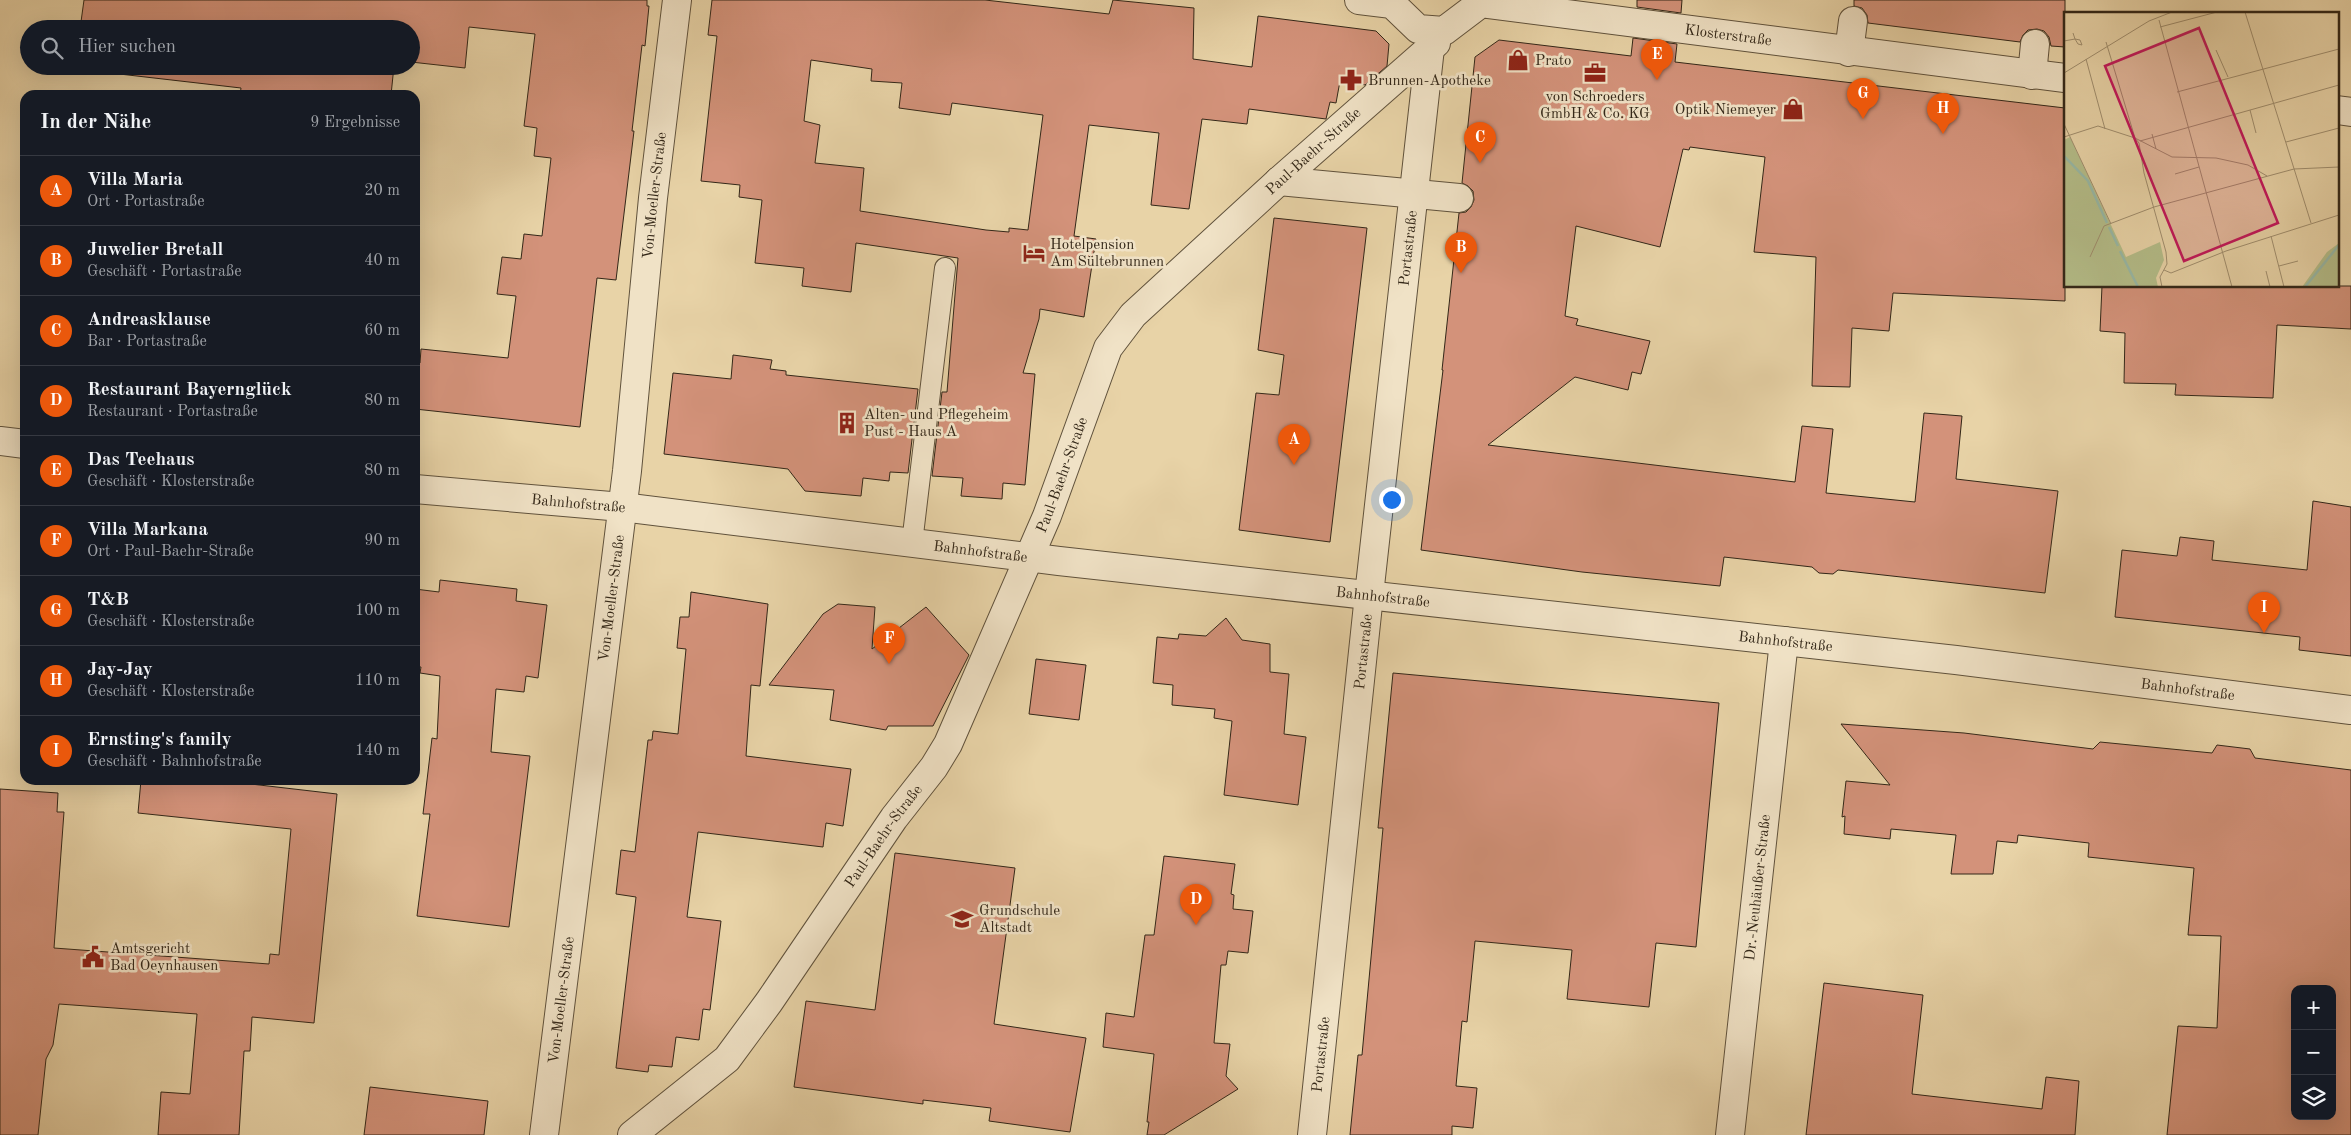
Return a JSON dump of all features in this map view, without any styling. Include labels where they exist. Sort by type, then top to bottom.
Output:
[{"type":"street","name":"Von-Moeller-Straße","points":[[544,1135],[622,508],[653,198],[677,0]]},
{"type":"street","points":[[1359,0],[1392,4],[1418,28],[1444,31],[1482,2]]},
{"type":"street","name":"Paul-Baehr-Straße","points":[[632,1135],[727,1059],[770,1002],[894,818],[934,767],[948,744],[1030,557],[1108,348],[1133,315],[1279,181],[1482,2]]},
{"type":"street","name":"Klosterstraße","points":[[1482,2],[1849,52],[2064,78]]},
{"type":"street","points":[[1849,52],[1853,21]]},
{"type":"street","points":[[2032,74],[2035,44]]},
{"type":"street","name":"Portastraße","points":[[1312,1135],[1369,595],[1430,48]]},
{"type":"street","points":[[2338,110],[2351,112]]},
{"type":"street","points":[[1279,181],[1459,198]]},
{"type":"street","points":[[0,442],[20,444]]},
{"type":"street","name":"Bahnhofstraße","points":[[420,489],[622,508],[1030,557],[1956,660],[2351,710]]},
{"type":"street","name":"Dr.-Neuhäußer-Straße","points":[[1730,1135],[1784,641]]},
{"type":"lane","points":[[912,543],[945,268]]},
{"type":"building","points":[[84,0],[647,0],[647,6],[649,6],[645,46],[642,45],[632,131],[634,131],[616,280],[597,278],[580,427],[420,410],[421,349],[508,358],[516,296],[497,294],[502,257],[521,259],[524,234],[542,236],[551,158],[534,156],[537,128],[524,126],[535,34],[469,27],[465,68],[420,63],[420,20],[81,20]]},
{"type":"building","points":[[712,0],[985,0],[1109,14],[1113,0],[1194,8],[1193,59],[1252,67],[1258,16],[1376,31],[1389,44],[1387,66],[1365,85],[1340,81],[1336,103],[1330,102],[1326,119],[1249,109],[1247,124],[1202,119],[1189,209],[1151,205],[1159,133],[1089,125],[1074,236],[1096,239],[1084,317],[1040,309],[1039,319],[1023,373],[1035,374],[1025,485],[1003,483],[1002,499],[961,496],[963,478],[932,476],[942,392],[947,392],[958,258],[856,243],[851,292],[802,286],[804,268],[755,263],[762,200],[739,197],[740,185],[701,181],[717,36],[708,35]],"holes":[[[811,60],[872,69],[871,81],[902,83],[899,108],[950,115],[952,103],[1043,115],[1028,230],[1009,228],[1009,232],[986,230],[860,211],[864,168],[815,163],[820,125],[804,121]]]},
{"type":"building","points":[[1637,0],[1682,0],[1681,13],[1637,7]]},
{"type":"building","points":[[1854,0],[2065,0],[2064,47],[2051,46],[2049,37],[2044,31],[2037,29],[2028,30],[2020,42],[1868,23],[1867,15],[1862,8],[1854,6]]},
{"type":"building","points":[[1633,38],[1677,44],[1675,62],[2064,108],[2065,301],[1893,293],[1889,331],[1852,328],[1850,387],[1812,386],[1816,257],[1754,252],[1765,157],[1690,147],[1689,150],[1683,149],[1660,247],[1576,226],[1565,316],[1578,319],[1576,325],[1650,341],[1641,374],[1632,372],[1628,390],[1575,377],[1488,445],[1795,482],[1802,426],[1833,429],[1826,493],[1915,502],[1924,413],[1962,416],[1956,479],[2058,491],[2045,593],[1838,570],[1833,574],[1819,573],[1812,567],[1724,557],[1720,586],[1582,572],[1421,550],[1443,370],[1459,213],[1466,212],[1474,200],[1473,191],[1462,183],[1475,57],[1499,40],[1631,56]]},
{"type":"building","points":[[128,75],[393,75],[392,90],[241,90],[241,88]]},
{"type":"building","points":[[1274,218],[1367,228],[1330,542],[1239,530],[1256,393],[1279,395],[1284,355],[1258,350]]},
{"type":"building","points":[[2338,286],[2351,286],[2351,329],[2277,325],[2273,398],[2175,395],[2176,384],[2124,383],[2125,333],[2100,331],[2102,288],[2338,288]]},
{"type":"building","points":[[733,355],[772,360],[770,369],[786,371],[786,375],[918,389],[908,473],[890,472],[889,481],[863,478],[861,496],[805,491],[788,469],[664,454],[673,373],[731,379]]},
{"type":"building","points":[[2313,501],[2351,507],[2351,656],[2299,650],[2300,637],[2115,617],[2122,550],[2177,556],[2180,537],[2214,541],[2212,560],[2307,570]]},
{"type":"building","points":[[440,580],[517,589],[516,601],[547,605],[538,678],[526,676],[524,692],[496,689],[491,752],[530,756],[509,927],[417,916],[430,814],[423,814],[432,738],[437,739],[440,676],[420,673],[420,590],[439,592]]},
{"type":"building","points":[[691,592],[768,604],[760,686],[751,685],[746,756],[851,769],[843,826],[826,823],[823,847],[698,832],[687,917],[721,921],[710,1010],[703,1009],[699,1040],[676,1037],[672,1067],[649,1065],[648,1072],[616,1068],[636,897],[616,894],[621,850],[635,852],[648,740],[652,740],[653,731],[678,734],[686,649],[677,648],[680,617],[689,617]]},
{"type":"building","points":[[838,604],[875,607],[872,649],[926,607],[969,655],[933,726],[888,726],[886,730],[830,720],[834,690],[769,685],[823,614]]},
{"type":"building","points":[[1226,618],[1242,640],[1270,644],[1270,672],[1289,674],[1284,734],[1306,737],[1298,805],[1224,795],[1232,721],[1214,718],[1215,709],[1172,705],[1173,685],[1153,683],[1157,637],[1178,639],[1179,634],[1206,636]]},
{"type":"building","points":[[1036,659],[1086,665],[1079,720],[1029,714]]},
{"type":"building","points":[[1393,673],[1719,703],[1696,947],[1656,943],[1649,1007],[1567,999],[1572,950],[1475,941],[1467,1022],[1462,1021],[1456,1086],[1477,1088],[1473,1128],[1452,1126],[1452,1135],[1350,1135],[1358,1055],[1362,1055],[1383,828],[1378,828]]},
{"type":"building","points":[[1841,724],[1964,733],[2093,749],[2100,742],[2212,753],[2217,745],[2250,749],[2255,758],[2351,770],[2351,1135],[2167,1135],[2178,1026],[2217,1028],[2221,936],[2188,935],[2194,868],[2088,857],[2089,843],[2018,835],[2017,843],[1997,841],[1993,874],[1951,874],[1956,835],[1891,829],[1890,839],[1844,834],[1845,816],[1842,817],[1846,781],[1890,785]]},
{"type":"building","name":"Amtsgericht Bad Oeynhausen","points":[[141,785],[259,785],[337,794],[314,1023],[252,1017],[250,1051],[244,1051],[239,1135],[158,1135],[161,1092],[190,1094],[197,1014],[59,1004],[53,1045],[46,1059],[38,1135],[0,1135],[0,789],[58,793],[57,812],[64,812],[54,948],[269,964],[270,954],[279,955],[291,829],[138,813]]},
{"type":"building","points":[[895,853],[1015,868],[994,1024],[1086,1038],[1070,1132],[989,1121],[991,1108],[923,1100],[923,1104],[794,1087],[806,1001],[875,1010]]},
{"type":"building","points":[[1164,856],[1235,864],[1231,894],[1234,895],[1233,909],[1253,911],[1248,953],[1228,951],[1226,965],[1221,965],[1214,1043],[1230,1044],[1226,1076],[1238,1089],[1164,1135],[1147,1135],[1154,1054],[1103,1047],[1106,1013],[1134,1017],[1145,935],[1154,935]]},
{"type":"building","points":[[1824,983],[1923,995],[1912,1094],[2042,1109],[2046,1077],[2079,1081],[2075,1135],[1806,1135]]},
{"type":"building","points":[[370,1087],[488,1101],[484,1135],[364,1135]]},
{"type":"place","name":"Prato","points":[[1518,60]]},
{"type":"place","name":"von Schroeders GmbH & Co. KG","points":[[1595,73]]},
{"type":"place","name":"Brunnen-Apotheke","points":[[1351,80]]},
{"type":"place","name":"Das Teehaus","points":[[1657,80]]},
{"type":"place","name":"Optik Niemeyer","points":[[1793,109]]},
{"type":"place","name":"T&B","points":[[1863,119]]},
{"type":"place","name":"Jay-Jay","points":[[1943,134]]},
{"type":"place","name":"Andreasklause","points":[[1480,163]]},
{"type":"place","name":"Hotelpension Am Sültebrunnen","points":[[1034,253]]},
{"type":"place","name":"Juwelier Bretall","points":[[1461,273]]},
{"type":"place","name":"Alten- und Pflegeheim Pust - Haus A","points":[[847,423]]},
{"type":"place","name":"Villa Maria","points":[[1294,465]]},
{"type":"place","name":"Ernsting's family","points":[[2264,633]]},
{"type":"place","name":"Villa Markana","points":[[889,664]]},
{"type":"place","name":"Grundschule Altstadt","points":[[962,919]]},
{"type":"place","name":"Restaurant Bayernglück","points":[[1196,925]]},
{"type":"place","name":"Amtsgericht Bad Oeynhausen","points":[[93,957]]}]
